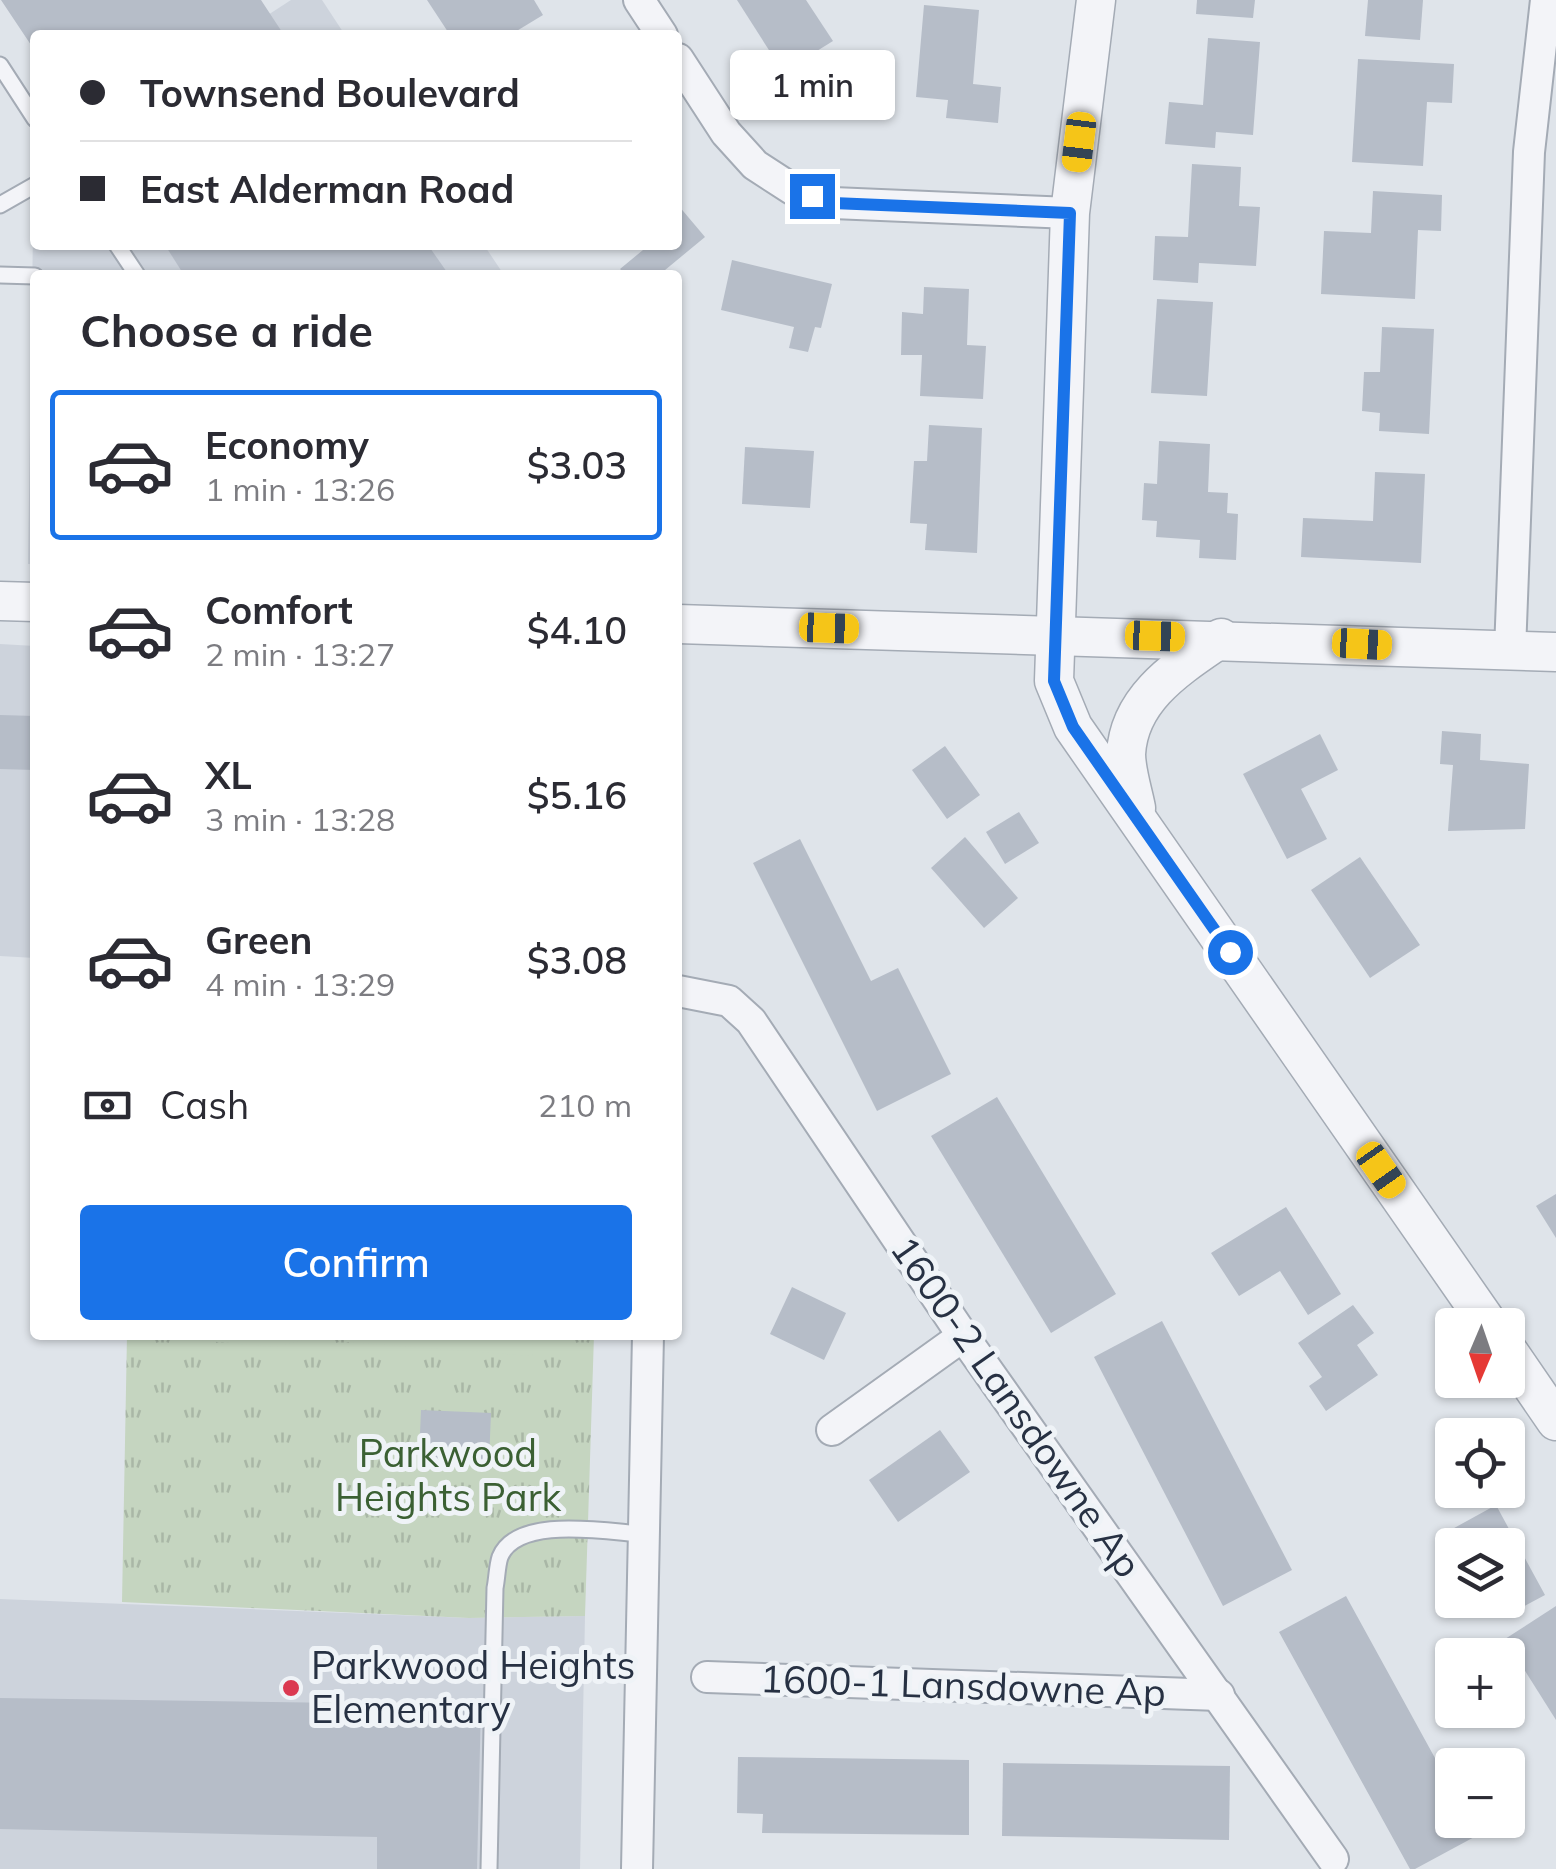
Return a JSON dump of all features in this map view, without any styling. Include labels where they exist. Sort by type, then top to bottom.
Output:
[{"type":"street","points":[[639,0],[659,30]]},
{"type":"street","points":[[1096,0],[1070,213],[1054,681],[1073,727],[1477,1308]]},
{"type":"street","points":[[1510,650],[1529,152],[1546,0]]},
{"type":"street","points":[[682,65],[726,133],[755,165],[792,190],[833,203],[1070,213]]},
{"type":"street","points":[[0,601],[30,602]]},
{"type":"street","points":[[682,624],[1221,638],[1556,652]]},
{"type":"street","points":[[1139,820],[1126,755],[1142,704],[1168,674],[1221,638]]},
{"type":"street","name":"1600-2 Lansdowne Ap","points":[[682,992],[730,1001],[751,1021],[963,1336],[1333,1859]]},
{"type":"street","points":[[832,1430],[963,1336]]},
{"type":"street","points":[[636,1869],[648,1340]]},
{"type":"street","points":[[1525,1376],[1556,1421]]},
{"type":"street","name":"1600-1 Lansdowne Ap","points":[[707,1677],[1219,1695]]},
{"type":"lane","points":[[0,65],[30,110]]},
{"type":"lane","points":[[0,205],[30,188]]},
{"type":"lane","points":[[0,274],[30,276]]},
{"type":"lane","points":[[489,1869],[495,1588],[500,1555],[516,1538],[538,1530],[643,1534]]},
{"type":"shaded area","points":[[291,0],[322,0],[342,30],[245,30]]},
{"type":"shaded area","points":[[33,250],[487,250],[501,270],[32,270]]},
{"type":"shaded area","points":[[30,431],[30,564],[28,564]]},
{"type":"shaded area","points":[[0,644],[30,646],[30,958],[0,956]]},
{"type":"shaded area","name":"Parkwood Heights Elementary","points":[[0,1599],[469,1618],[585,1616],[580,1869],[0,1869]]},
{"type":"green space","name":"Parkwood Heights Park","points":[[127,1340],[594,1340],[585,1616],[469,1618],[122,1602]]},
{"type":"green space","points":[[193,1340],[303,1340],[275,1347]]},
{"type":"green space","points":[[345,1340],[533,1340],[532,1356]]},
{"type":"building","points":[[1,0],[261,0],[281,30],[30,30],[30,44]]},
{"type":"building","points":[[427,0],[534,0],[543,15],[518,30],[447,30]]},
{"type":"building","points":[[737,0],[806,0],[833,41],[783,72]]},
{"type":"building","points":[[1197,0],[1255,0],[1253,18],[1196,14]]},
{"type":"building","points":[[1368,0],[1423,0],[1420,40],[1365,36]]},
{"type":"building","points":[[924,5],[979,10],[973,84],[1001,87],[998,123],[946,118],[948,100],[916,97]]},
{"type":"building","points":[[1208,38],[1260,42],[1253,135],[1216,132],[1215,148],[1165,144],[1169,102],[1203,105]]},
{"type":"building","points":[[1358,59],[1454,64],[1452,103],[1427,102],[1423,166],[1352,162]]},
{"type":"building","points":[[1192,164],[1241,167],[1239,206],[1260,207],[1256,266],[1199,263],[1198,283],[1153,280],[1155,236],[1188,237]]},
{"type":"building","points":[[1373,191],[1442,195],[1441,231],[1418,230],[1415,299],[1321,294],[1324,231],[1371,233]]},
{"type":"building","points":[[682,210],[705,237],[665,270],[620,269],[643,250],[682,250]]},
{"type":"building","points":[[168,250],[432,250],[446,270],[181,270]]},
{"type":"building","points":[[732,260],[832,284],[821,328],[815,327],[808,352],[789,348],[794,327],[721,310]]},
{"type":"building","points":[[924,287],[969,289],[967,345],[986,346],[983,399],[920,396],[922,355],[901,355],[902,312],[923,314]]},
{"type":"building","points":[[1157,299],[1213,302],[1207,396],[1151,393]]},
{"type":"building","points":[[1382,327],[1434,329],[1429,434],[1379,431],[1380,413],[1362,411],[1364,372],[1380,372]]},
{"type":"building","points":[[929,425],[982,428],[977,553],[925,550],[927,524],[910,523],[914,461],[927,461]]},
{"type":"building","points":[[1159,441],[1210,444],[1208,492],[1228,493],[1227,513],[1238,514],[1236,560],[1199,558],[1200,540],[1156,537],[1157,521],[1142,520],[1144,483],[1157,484]]},
{"type":"building","points":[[745,447],[814,451],[810,508],[742,504]]},
{"type":"building","points":[[1375,472],[1425,474],[1421,563],[1301,557],[1303,518],[1373,521]]},
{"type":"building","points":[[0,715],[30,716],[30,770],[0,769]]},
{"type":"building","points":[[1442,731],[1481,734],[1480,760],[1529,764],[1525,829],[1448,831],[1453,765],[1440,764]]},
{"type":"building","points":[[1320,734],[1338,770],[1301,789],[1327,839],[1287,859],[1243,774]]},
{"type":"building","points":[[945,746],[980,795],[947,819],[912,770]]},
{"type":"building","points":[[1019,812],[1039,843],[1005,864],[986,832]]},
{"type":"building","points":[[965,837],[1018,898],[984,928],[931,868]]},
{"type":"building","points":[[800,839],[871,981],[898,968],[951,1074],[877,1111],[753,863]]},
{"type":"building","points":[[1360,857],[1420,945],[1370,978],[1311,890]]},
{"type":"building","points":[[997,1097],[1116,1294],[1051,1333],[931,1136]]},
{"type":"building","points":[[1556,1194],[1556,1238],[1536,1206]]},
{"type":"building","points":[[1286,1207],[1341,1294],[1308,1315],[1280,1271],[1239,1296],[1211,1253]]},
{"type":"building","points":[[792,1287],[846,1313],[824,1360],[770,1334]]},
{"type":"building","points":[[1353,1305],[1374,1333],[1357,1345],[1378,1375],[1326,1411],[1309,1386],[1322,1377],[1298,1343]]},
{"type":"building","points":[[1162,1321],[1292,1570],[1223,1606],[1094,1357]]},
{"type":"building","points":[[421,1410],[491,1413],[489,1461],[419,1458]]},
{"type":"building","points":[[940,1430],[970,1472],[898,1522],[869,1480]]},
{"type":"building","points":[[1498,1508],[1509,1528],[1454,1528]]},
{"type":"building","points":[[1525,1558],[1545,1595],[1525,1606]]},
{"type":"building","points":[[1346,1596],[1435,1758],[1435,1838],[1472,1838],[1410,1869],[1279,1632]]},
{"type":"building","points":[[1556,1606],[1556,1720],[1525,1671],[1525,1638],[1507,1638]]},
{"type":"building","points":[[0,1698],[481,1705],[477,1869],[377,1869],[377,1837],[0,1829]]},
{"type":"building","points":[[738,1757],[969,1760],[969,1835],[762,1833],[763,1814],[737,1813]]},
{"type":"building","points":[[1003,1763],[1230,1766],[1229,1840],[1002,1836]]},
{"type":"place","name":"Parkwood Heights Elementary","points":[[291,1688]]},
{"type":"route","points":[[812,196],[833,203],[1070,213],[1054,681],[1073,727],[1230,952]]}]
